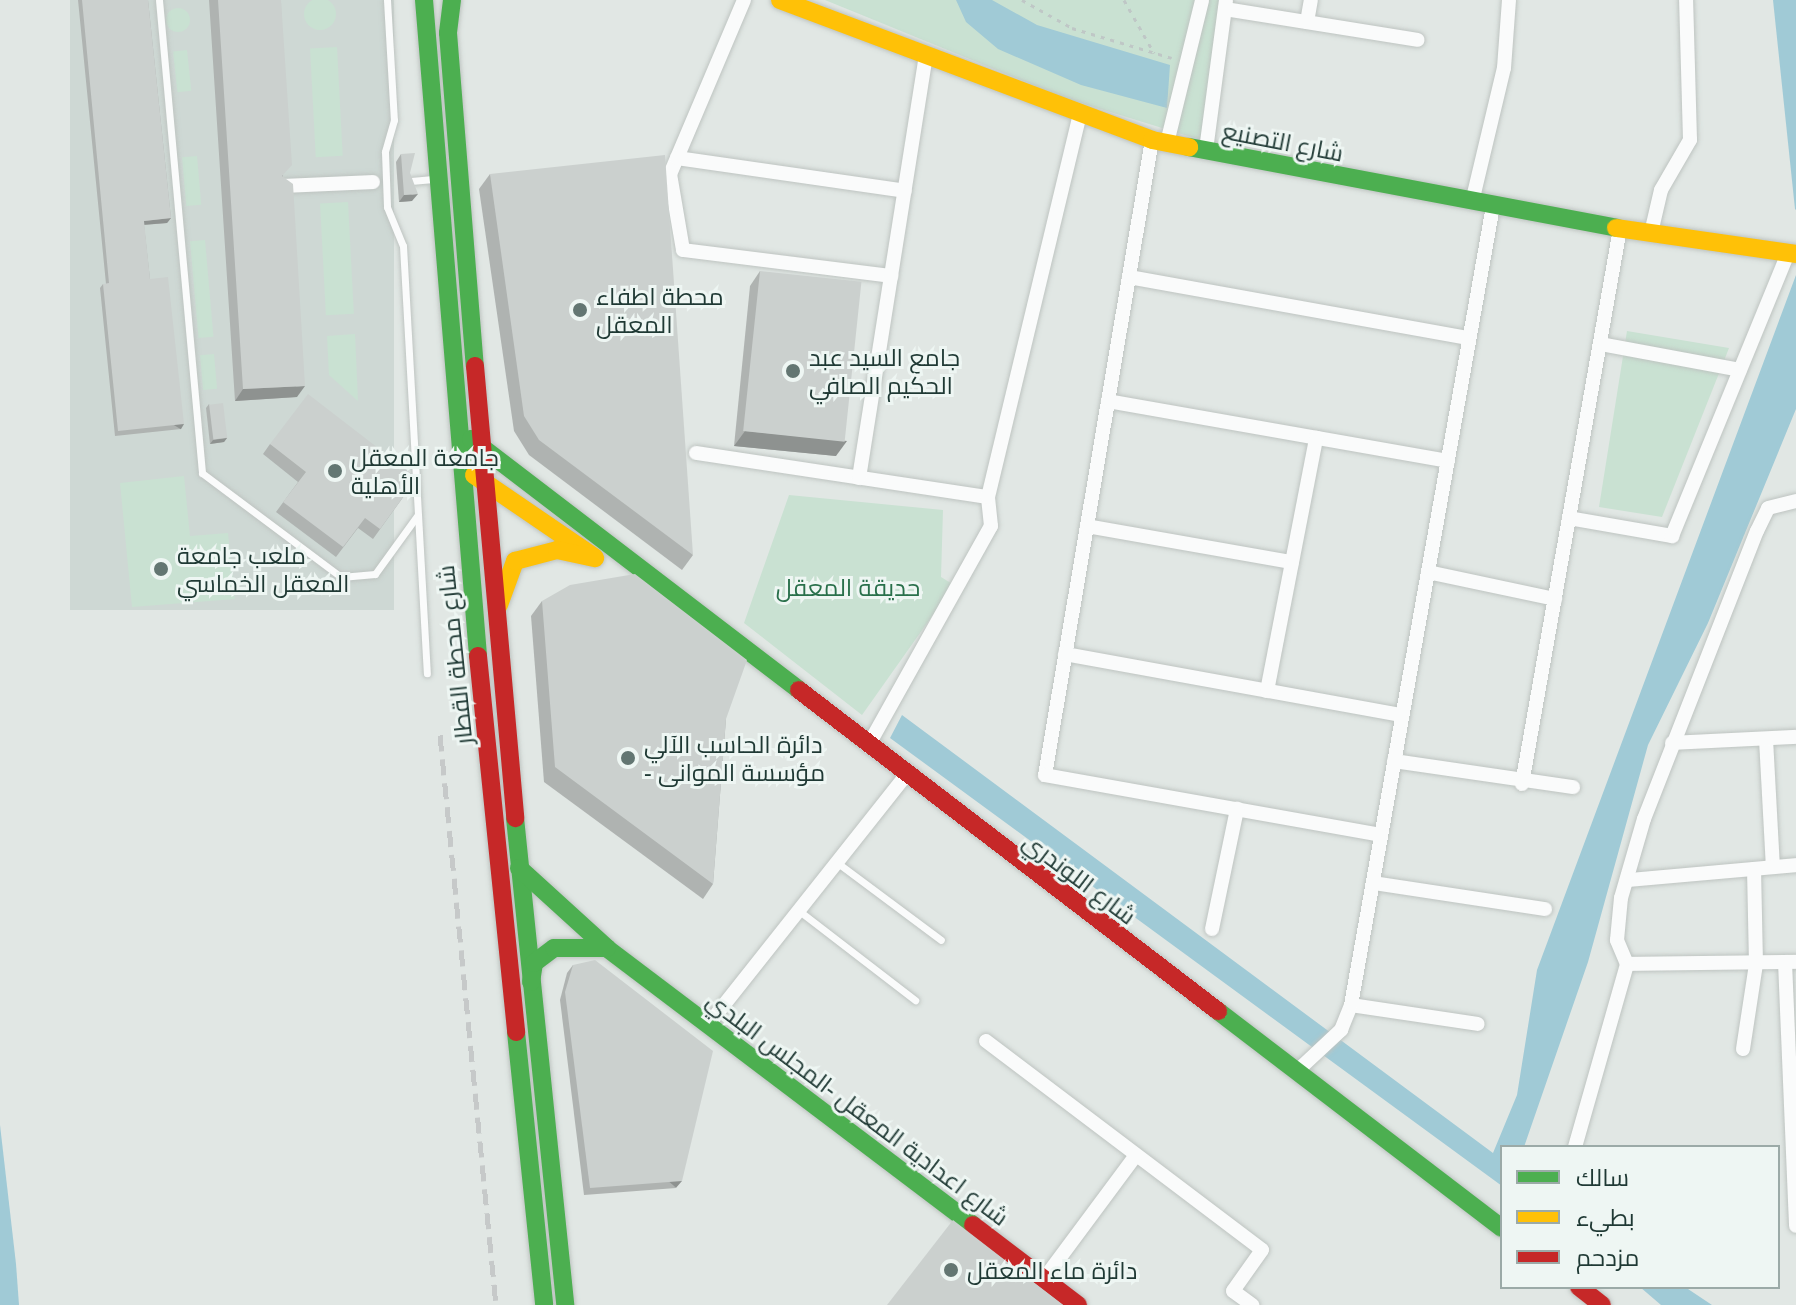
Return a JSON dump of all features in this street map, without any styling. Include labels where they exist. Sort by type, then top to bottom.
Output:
[{"type":"main road","name":"شارع محطة القطار","points":[[424,0],[459,465],[544,1305]]},
{"type":"main road","name":"شارع محطة القطار","points":[[452,0],[466,266],[487,483],[495,619],[565,1305]]},
{"type":"main road","name":"شارع التصنيع","points":[[780,0],[1080,114],[1160,141],[1620,229],[1792,253]]},
{"type":"main road","points":[[442,266],[466,266]]},
{"type":"main road","name":"شارع اللوندري","points":[[457,431],[483,446],[868,746],[1500,1226]]},
{"type":"main road","points":[[459,465],[595,558]]},
{"type":"main road","points":[[495,619],[515,561],[557,550],[631,564]]},
{"type":"main road","name":"شارع اعدادية المعقل -المجلس البلدي","points":[[519,868],[608,949],[1078,1305]]},
{"type":"main road","points":[[531,983],[534,963],[554,948],[608,949]]},
{"type":"main road","points":[[1582,1289],[1602,1305]]},
{"type":"street","points":[[744,0],[670,174],[683,250],[891,276]]},
{"type":"street","points":[[1202,0],[1160,141],[1129,277],[1045,775],[1381,835]]},
{"type":"street","points":[[1307,22],[1311,0]]},
{"type":"street","points":[[1472,202],[1504,68],[1509,0]]},
{"type":"street","points":[[1651,233],[1661,190],[1690,140],[1686,0]]},
{"type":"street","points":[[1206,150],[1225,5],[1418,40]]},
{"type":"street","points":[[859,478],[926,56]]},
{"type":"street","points":[[868,746],[983,550],[991,526],[988,497],[1080,114]]},
{"type":"street","points":[[677,158],[905,191]]},
{"type":"street","points":[[284,186],[379,182]]},
{"type":"street","points":[[1296,1072],[1315,1058],[1341,1030],[1351,1005],[1493,206]]},
{"type":"street","points":[[1522,784],[1620,229]]},
{"type":"street","points":[[1569,518],[1672,536],[1792,253]]},
{"type":"street","points":[[1129,277],[1469,338]]},
{"type":"street","points":[[1600,344],[1740,370]]},
{"type":"street","points":[[1108,401],[1448,461]]},
{"type":"street","points":[[1267,691],[1316,438]]},
{"type":"street","points":[[696,453],[988,497]]},
{"type":"street","points":[[1576,1145],[1627,964],[1617,940],[1629,880],[1672,743],[1768,508],[1796,501]]},
{"type":"street","points":[[1087,526],[1292,562]]},
{"type":"street","points":[[1428,572],[1555,599]]},
{"type":"street","points":[[1065,654],[1402,715]]},
{"type":"street","points":[[1672,743],[1796,737]]},
{"type":"street","points":[[1766,739],[1773,867]]},
{"type":"street","points":[[1394,761],[1522,784],[1573,787]]},
{"type":"street","points":[[708,1025],[834,860],[906,775]]},
{"type":"street","points":[[1212,929],[1237,809]]},
{"type":"street","points":[[1629,880],[1796,865]]},
{"type":"street","points":[[1743,1049],[1756,964],[1754,869]]},
{"type":"street","points":[[1373,883],[1545,909]]},
{"type":"street","points":[[1627,964],[1791,962],[1796,1226]]},
{"type":"street","points":[[1351,1005],[1478,1024]]},
{"type":"street","points":[[986,1041],[1262,1250],[1233,1291],[1252,1305]]},
{"type":"street","points":[[1044,1279],[1136,1155]]},
{"type":"lane","points":[[159,0],[202,473],[341,577],[375,574],[417,516]]},
{"type":"lane","points":[[387,0],[394,120],[379,182],[388,212],[402,241],[427,673]]},
{"type":"lane","points":[[411,181],[436,179]]},
{"type":"lane","points":[[379,182],[397,181]]},
{"type":"lane","points":[[834,860],[941,940]]},
{"type":"lane","points":[[796,909],[915,1000]]},
{"type":"path","points":[[1022,0],[1072,28],[1183,62]]},
{"type":"path","points":[[1124,0],[1154,53]]},
{"type":"shaded area","points":[[70,0],[394,0],[394,610],[70,610]]},
{"type":"green space","points":[[314,-1],[326,-1],[335,8],[335,20],[326,29],[314,29],[305,20],[305,8]]},
{"type":"green space","points":[[825,0],[1221,0],[1201,140],[1065,98]]},
{"type":"green space","points":[[178,8],[189,15],[190,20],[183,31],[178,32],[167,25],[166,20],[173,9]]},
{"type":"green space","points":[[337,47],[343,156],[316,157],[310,48]]},
{"type":"green space","points":[[187,50],[191,91],[177,92],[173,51]]},
{"type":"green space","points":[[197,156],[201,205],[186,206],[182,157]]},
{"type":"green space","points":[[348,202],[354,314],[326,315],[320,203]]},
{"type":"green space","points":[[205,240],[213,337],[199,338],[190,241]]},
{"type":"green space","points":[[1627,331],[1729,348],[1662,517],[1599,507]]},
{"type":"green space","points":[[355,334],[358,401],[329,375],[327,336]]},
{"type":"green space","points":[[214,354],[217,389],[203,390],[200,355]]},
{"type":"green space","name":"ملعب جامعة المعقل الخماسي","points":[[184,476],[190,536],[228,533],[235,599],[132,607],[120,483]]},
{"type":"green space","name":"حديقة المعقل","points":[[789,495],[943,510],[941,577],[954,585],[862,715],[744,623]]},
{"type":"water","points":[[956,0],[992,0],[1037,25],[1170,65],[1167,108],[1081,85],[998,49],[966,22]]},
{"type":"water","points":[[1773,0],[1796,0],[1796,210],[1795,209]]},
{"type":"water","points":[[1796,275],[1796,409],[1708,623],[1648,745],[1588,962],[1525,1145],[1500,1145],[1500,1185],[890,738],[902,715],[1493,1153],[1517,1095],[1537,970]]},
{"type":"water","points":[[0,1125],[16,1264],[19,1305],[0,1305]]},
{"type":"water","points":[[1642,1289],[1688,1289],[1712,1305],[1661,1305]]},
{"type":"building","points":[[82,0],[148,0],[171,218],[144,221],[150,279],[168,277],[184,424],[118,431],[103,284],[109,283]]},
{"type":"building","points":[[218,0],[281,0],[292,165],[282,176],[293,184],[305,386],[243,389]]},
{"type":"building","points":[[415,153],[410,173],[418,194],[404,195],[401,154]]},
{"type":"building","name":"محطة اطفاء المعقل","points":[[665,155],[693,555],[539,440],[524,416],[490,174]]},
{"type":"building","name":"جامع السيد عبد الحكيم الصافي","points":[[760,271],[861,282],[845,442],[743,431]]},
{"type":"building","name":"جامعة المعقل الأهلية","points":[[308,394],[417,478],[380,529],[365,518],[343,547],[283,502],[306,472],[270,444]]},
{"type":"building","points":[[223,403],[227,438],[213,439],[209,405]]},
{"type":"building","name":"دائرة الحاسب الآلي - مؤسسة الموانى","points":[[635,574],[747,660],[726,719],[713,884],[555,767],[542,601],[570,585]]},
{"type":"building","points":[[595,960],[713,1051],[682,1181],[590,1188],[565,992],[573,965]]},
{"type":"building","name":"دائرة ماء المعقل","points":[[953,1220],[1063,1305],[887,1305]]},
{"type":"railway","points":[[440,735],[496,1305]]},
{"type":"traffic: fast","points":[[424,0],[478,656]]},
{"type":"traffic: fast","points":[[452,0],[448,33],[475,366]]},
{"type":"traffic: fast","points":[[1189,147],[1616,228]]},
{"type":"traffic: fast","points":[[471,439],[799,690]]},
{"type":"traffic: fast","points":[[515,818],[565,1305]]},
{"type":"traffic: fast","points":[[519,868],[608,949],[973,1225]]},
{"type":"traffic: fast","points":[[531,982],[534,963],[554,948],[607,948]]},
{"type":"traffic: fast","points":[[1218,1011],[1500,1226]]},
{"type":"traffic: fast","points":[[516,1032],[544,1305]]},
{"type":"traffic: slow","points":[[780,0],[1152,140],[1189,147]]},
{"type":"traffic: slow","points":[[1616,228],[1796,254]]},
{"type":"traffic: slow","points":[[474,475],[594,557]]},
{"type":"traffic: slow","points":[[499,605],[515,561],[557,550],[595,558]]},
{"type":"traffic: jam","points":[[475,366],[515,818]]},
{"type":"traffic: jam","points":[[478,656],[516,1032]]},
{"type":"traffic: jam","points":[[799,690],[1218,1011]]},
{"type":"traffic: jam","points":[[973,1225],[1078,1305]]},
{"type":"traffic: jam","points":[[1582,1289],[1602,1305]]},
{"type":"place","name":"محطة اطفاء المعقل","points":[[580,310]]},
{"type":"place","name":"جامع السيد عبد الحكيم الصافي","points":[[793,371]]},
{"type":"place","name":"جامعة المعقل الأهلية","points":[[335,471]]},
{"type":"place","name":"ملعب جامعة المعقل الخماسي","points":[[161,569]]},
{"type":"place","name":"دائرة الحاسب الآلي - مؤسسة الموانى","points":[[628,758]]},
{"type":"place","name":"دائرة ماء المعقل","points":[[951,1270]]}]
